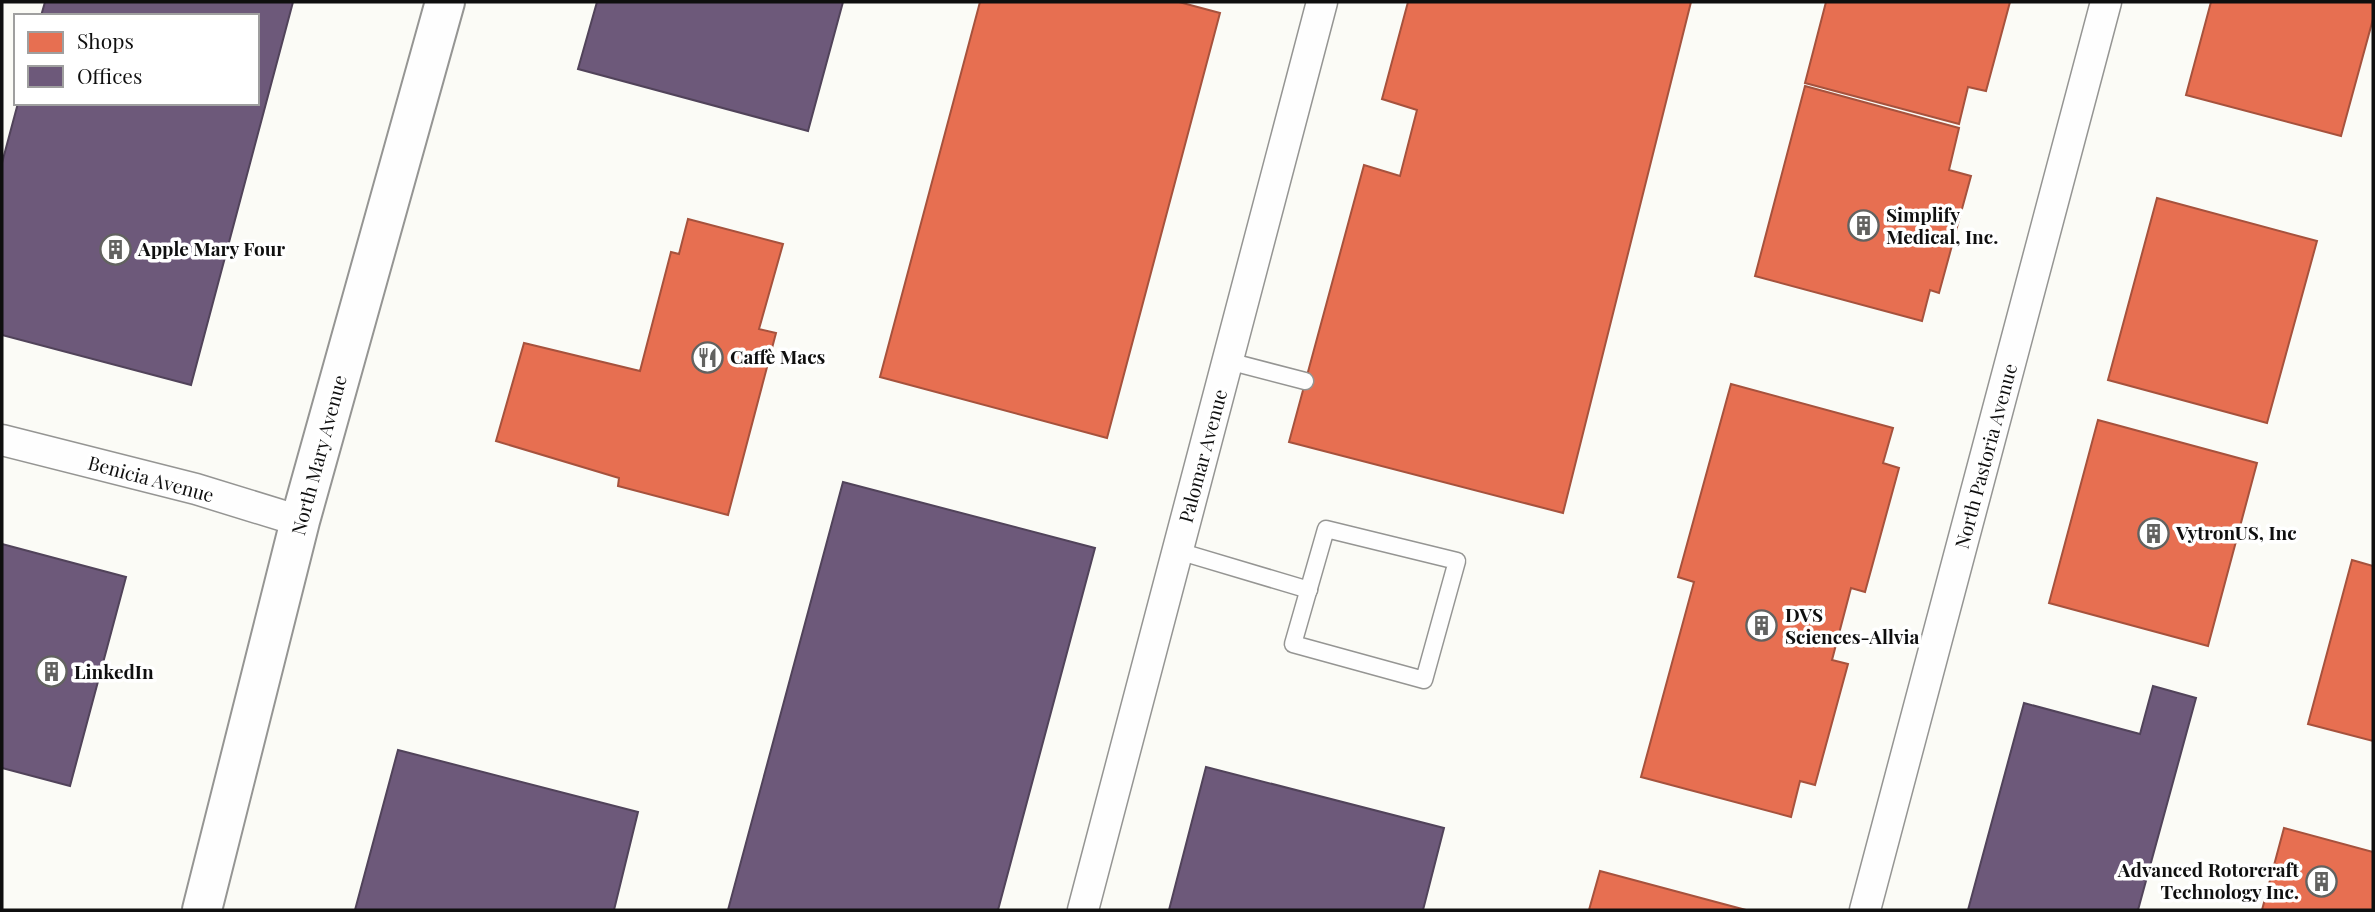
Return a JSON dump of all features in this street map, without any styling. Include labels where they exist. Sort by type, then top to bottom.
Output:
[{"type":"street","name":"North Mary Avenue","points":[[202,910],[300,521],[445,2]]},
{"type":"street","name":"Palomar Avenue","points":[[1083,910],[1322,2]]},
{"type":"street","name":"North Pastoria Avenue","points":[[1865,910],[2106,2]]},
{"type":"street","name":"Benicia Avenue","points":[[2,440],[196,489],[300,521]]},
{"type":"lane","points":[[1228,361],[1305,381]]},
{"type":"lane","points":[[1326,529],[1457,561],[1424,680],[1293,644],[1309,590],[1326,529]]},
{"type":"lane","points":[[1178,551],[1309,590]]},
{"type":"building: Shops","points":[[980,2],[1179,2],[1220,13],[1107,438],[880,377]]},
{"type":"building: Shops","points":[[1408,2],[1691,2],[1563,513],[1289,442],[1364,165],[1400,176],[1417,110],[1382,99]]},
{"type":"building: Shops","points":[[1826,2],[2010,2],[1986,91],[1968,87],[1959,124],[1805,83]]},
{"type":"building: Shops","points":[[2211,2],[2373,2],[2373,19],[2341,136],[2186,95]]},
{"type":"building: Shops","name":"Simplify Medical, Inc.","points":[[1805,86],[1959,128],[1949,170],[1971,176],[1939,293],[1930,290],[1922,321],[1755,276]]},
{"type":"building: Shops","points":[[2157,198],[2317,241],[2267,423],[2108,380]]},
{"type":"building: Shops","name":"Caffè Macs","points":[[688,219],[783,244],[759,329],[776,333],[728,515],[618,486],[619,478],[496,441],[524,343],[640,371],[671,252],[679,254]]},
{"type":"building: Shops","name":"DVS Sciences-Allvia","points":[[1731,384],[1893,428],[1883,463],[1899,468],[1865,592],[1851,588],[1832,660],[1848,664],[1815,785],[1800,781],[1791,817],[1641,777],[1694,582],[1678,577]]},
{"type":"building: Shops","name":"VytronUS, Inc","points":[[2098,420],[2257,463],[2208,646],[2049,603]]},
{"type":"building: Shops","points":[[2352,560],[2373,566],[2373,741],[2308,724]]},
{"type":"building: Shops","name":"Advanced Rotorcraft Technology Inc.","points":[[2284,828],[2373,852],[2373,910],[2262,910]]},
{"type":"building: Shops","points":[[1600,871],[1746,910],[1589,910]]},
{"type":"building: Offices","name":"Apple Mary Four","points":[[45,2],[293,2],[191,385],[2,335],[2,163],[17,105],[259,105],[259,14],[42,14]]},
{"type":"building: Offices","points":[[597,2],[843,2],[808,131],[578,69]]},
{"type":"building: Offices","points":[[843,482],[1095,548],[998,910],[728,910]]},
{"type":"building: Offices","name":"LinkedIn","points":[[2,544],[126,577],[70,786],[2,768]]},
{"type":"building: Offices","points":[[2153,686],[2196,698],[2138,910],[1968,910],[2024,703],[2140,734]]},
{"type":"building: Offices","points":[[398,750],[638,812],[614,910],[355,910]]},
{"type":"building: Offices","points":[[1206,767],[1444,828],[1423,910],[1169,910]]},
{"type":"place","name":"Simplify Medical, Inc.","points":[[1863,226]]},
{"type":"place","name":"Apple Mary Four","points":[[115,249]]},
{"type":"place","name":"Caffè Macs","points":[[707,357]]},
{"type":"place","name":"VytronUS, Inc","points":[[2153,533]]},
{"type":"place","name":"DVS Sciences-Allvia","points":[[1762,626]]},
{"type":"place","name":"LinkedIn","points":[[51,672]]},
{"type":"place","name":"Advanced Rotorcraft Technology Inc.","points":[[2322,881]]}]
